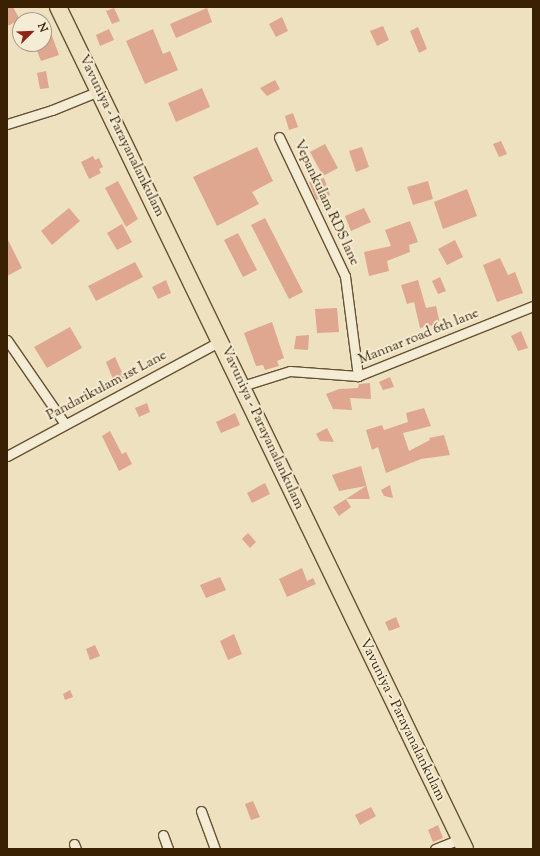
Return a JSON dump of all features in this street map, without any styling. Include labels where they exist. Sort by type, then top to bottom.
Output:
[{"type":"highway","name":"Vavuniya - Parayanalankulam","points":[[58,7],[221,341],[462,844]]},
{"type":"street","points":[[7,124],[52,110],[99,91]]},
{"type":"street","name":"Vepankulam RDS lane","points":[[279,136],[345,276],[358,376]]},
{"type":"street","name":"Mannar road 6th lane","points":[[242,386],[290,371],[358,376],[533,306]]},
{"type":"street","points":[[7,340],[65,424]]},
{"type":"street","name":"Pandarikulam 1st Lane","points":[[7,456],[221,341]]},
{"type":"street","points":[[201,811],[215,849]]},
{"type":"street","points":[[164,835],[168,849]]},
{"type":"street","points":[[435,849],[462,844]]},
{"type":"building","points":[[7,7],[13,7],[16,12],[12,12],[12,24],[7,26]]},
{"type":"building","points":[[114,8],[120,21],[112,24],[106,11]]},
{"type":"building","points":[[207,8],[212,22],[176,38],[170,24]]},
{"type":"building","points":[[282,17],[288,31],[276,37],[269,24]]},
{"type":"building","points":[[383,26],[389,40],[377,46],[370,31]]},
{"type":"building","points":[[418,27],[427,49],[419,53],[410,31]]},
{"type":"building","points":[[109,29],[114,40],[100,46],[96,35]]},
{"type":"building","points":[[153,29],[163,54],[170,51],[178,70],[145,84],[126,41]]},
{"type":"building","points":[[52,36],[59,55],[41,61],[38,52],[52,52]]},
{"type":"building","points":[[46,71],[49,88],[40,89],[37,73]]},
{"type":"building","points":[[275,80],[280,89],[267,96],[260,88]]},
{"type":"building","points":[[202,88],[210,107],[176,122],[168,103]]},
{"type":"building","points":[[293,113],[298,127],[289,130],[285,116]]},
{"type":"building","points":[[501,141],[507,154],[499,157],[493,144]]},
{"type":"building","points":[[325,144],[338,168],[323,176],[310,152]]},
{"type":"building","points":[[257,147],[273,181],[252,192],[259,204],[217,226],[193,177]]},
{"type":"building","points":[[362,147],[369,167],[356,172],[349,151]]},
{"type":"building","points":[[93,156],[95,160],[99,158],[103,167],[99,169],[101,173],[89,179],[81,162]]},
{"type":"building","points":[[324,178],[330,195],[316,200],[309,182]]},
{"type":"building","points":[[118,181],[138,219],[126,227],[105,188]]},
{"type":"building","points":[[428,181],[433,199],[413,205],[407,187]]},
{"type":"building","points":[[467,189],[477,216],[443,229],[434,202]]},
{"type":"building","points":[[69,208],[80,221],[52,245],[41,231]]},
{"type":"building","points":[[364,208],[371,222],[351,231],[345,216]]},
{"type":"building","points":[[265,218],[303,292],[289,299],[251,225]]},
{"type":"building","points":[[410,221],[418,242],[409,245],[410,252],[387,261],[389,271],[369,276],[364,252],[391,246],[385,230]]},
{"type":"building","points":[[122,224],[132,242],[117,250],[107,233]]},
{"type":"building","points":[[238,233],[257,270],[243,277],[224,240]]},
{"type":"building","points":[[7,238],[22,268],[7,276]]},
{"type":"building","points":[[455,240],[463,257],[447,265],[438,249]]},
{"type":"building","points":[[500,258],[508,275],[515,272],[523,293],[497,302],[483,265]]},
{"type":"building","points":[[135,262],[143,277],[96,301],[88,286]]},
{"type":"building","points":[[440,277],[446,291],[438,294],[432,281]]},
{"type":"building","points":[[166,280],[171,293],[158,299],[152,287]]},
{"type":"building","points":[[418,280],[426,308],[436,306],[440,324],[420,328],[414,302],[407,304],[401,285]]},
{"type":"building","points":[[337,308],[339,332],[317,333],[315,309]]},
{"type":"building","points":[[272,322],[284,358],[277,361],[279,366],[265,370],[263,365],[256,366],[244,333]]},
{"type":"building","points":[[70,327],[82,348],[47,368],[34,347]]},
{"type":"building","points":[[521,331],[528,348],[518,351],[511,336]]},
{"type":"building","points":[[309,335],[308,350],[294,349],[296,336]]},
{"type":"building","points":[[115,357],[125,379],[115,384],[106,362]]},
{"type":"building","points":[[390,377],[394,387],[383,390],[379,382]]},
{"type":"building","points":[[370,383],[371,399],[350,398],[352,410],[333,409],[326,394],[339,389],[358,388],[359,384]]},
{"type":"building","points":[[147,403],[150,412],[139,417],[135,408]]},
{"type":"building","points":[[424,408],[431,426],[403,433],[409,451],[430,440],[429,438],[444,435],[450,455],[421,459],[386,473],[378,447],[372,450],[366,430],[382,425],[384,430],[408,422],[406,413]]},
{"type":"building","points":[[235,413],[240,425],[221,433],[216,422]]},
{"type":"building","points":[[327,428],[334,442],[320,441],[316,434]]},
{"type":"building","points":[[110,431],[122,454],[126,452],[132,464],[119,471],[102,436]]},
{"type":"building","points":[[361,466],[370,499],[346,499],[366,486],[339,491],[332,475]]},
{"type":"building","points":[[265,483],[270,494],[252,503],[247,493]]},
{"type":"building","points":[[390,485],[393,498],[384,496],[381,490]]},
{"type":"building","points":[[346,499],[351,507],[339,516],[333,507]]},
{"type":"building","points":[[248,533],[256,542],[250,548],[242,539]]},
{"type":"building","points":[[302,568],[307,581],[313,578],[316,584],[287,597],[279,579]]},
{"type":"building","points":[[220,577],[226,590],[206,598],[200,585]]},
{"type":"building","points":[[396,617],[400,627],[389,631],[385,622]]},
{"type":"building","points":[[234,634],[242,654],[228,660],[220,641]]},
{"type":"building","points":[[95,645],[100,656],[90,660],[86,649]]},
{"type":"building","points":[[70,690],[73,697],[65,700],[63,694]]},
{"type":"building","points":[[253,801],[260,817],[251,820],[245,804]]},
{"type":"building","points":[[371,807],[376,816],[360,825],[355,815]]},
{"type":"building","points":[[438,825],[443,838],[433,842],[428,830]]}]
